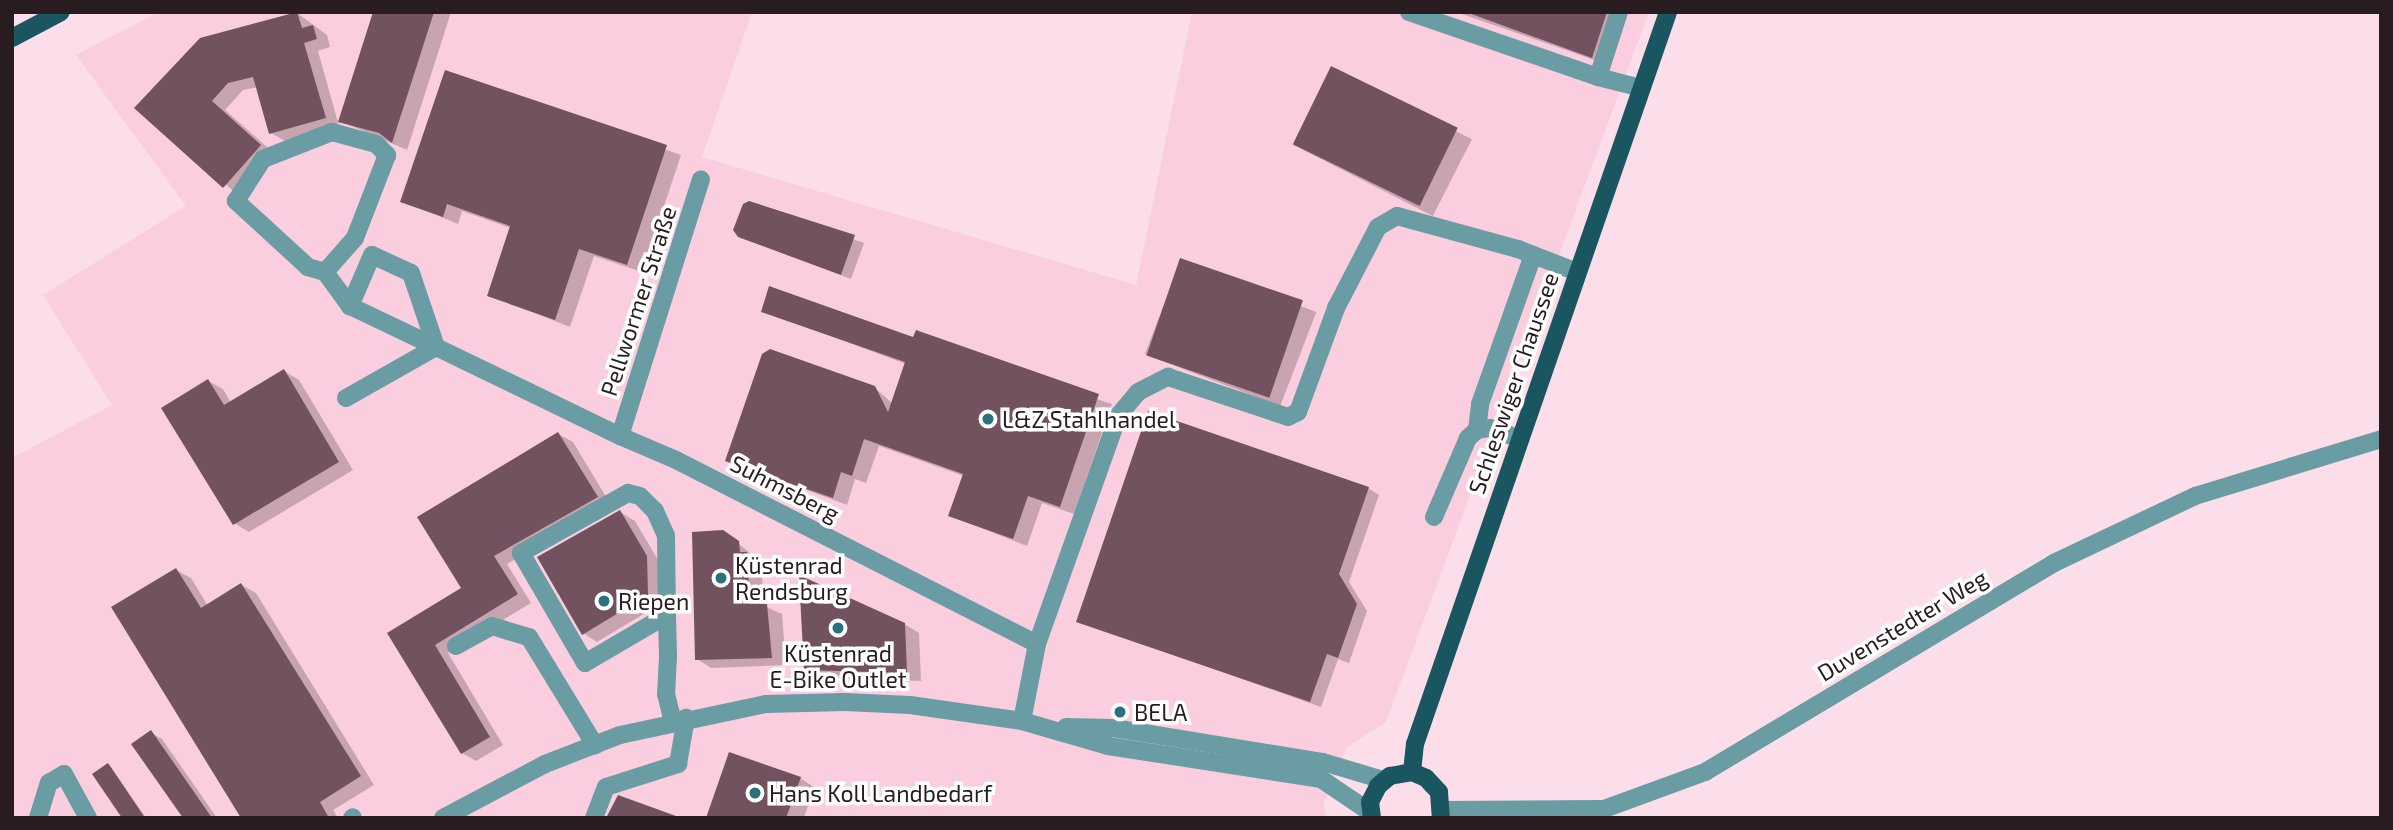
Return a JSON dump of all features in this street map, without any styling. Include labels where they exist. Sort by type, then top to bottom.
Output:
[{"type":"main road","points":[[12,38],[61,12]]},
{"type":"main road","name":"Schleswiger Chaussee","points":[[1412,772],[1415,744],[1668,12]]},
{"type":"main road","points":[[1371,815],[1373,793],[1383,780],[1412,772],[1434,784],[1442,814]]},
{"type":"street","points":[[1409,12],[1598,77],[1641,88]]},
{"type":"street","points":[[1598,77],[1619,12]]},
{"type":"street","points":[[326,272],[355,238],[387,155],[376,144],[332,132],[262,159],[236,201],[308,267],[326,272],[349,306]]},
{"type":"street","name":"Pellwormer Straße","points":[[620,436],[701,179]]},
{"type":"street","points":[[1021,721],[1037,644],[1118,415],[1138,392],[1168,377],[1288,416],[1298,412],[1342,297],[1378,227],[1396,216],[1533,255],[1577,272]]},
{"type":"street","points":[[345,398],[436,348],[411,273],[372,255],[349,306]]},
{"type":"street","points":[[1477,430],[1480,404],[1533,255]]},
{"type":"street","name":"Suhmsberg","points":[[349,306],[620,436],[676,460],[1037,644]]},
{"type":"street","points":[[1434,517],[1468,438],[1477,430],[1490,428],[1520,439]]},
{"type":"street","name":"Duvenstedter Weg","points":[[1442,814],[1604,809],[1705,772],[2054,563],[2194,496],[2381,439]]},
{"type":"street","points":[[594,818],[606,787],[678,764],[679,720],[666,694],[667,615],[666,536],[655,511],[640,496],[628,493],[611,499],[520,553],[586,663],[667,615]]},
{"type":"street","points":[[456,646],[492,626],[529,637],[595,745]]},
{"type":"street","points":[[443,818],[545,764],[595,745],[679,720],[766,704],[845,702],[910,705],[1021,721],[1108,746],[1321,779],[1371,815]]},
{"type":"street","points":[[1048,727],[1113,728],[1323,762],[1383,780]]},
{"type":"street","points":[[38,818],[57,778],[88,818]]},
{"type":"shaded area","points":[[159,12],[752,12],[702,157],[1136,285],[1192,12],[1649,12],[1386,722],[1347,747],[1323,804],[1327,818],[12,818],[12,458],[112,405],[43,295],[186,206],[76,55]]},
{"type":"building","points":[[297,12],[302,28],[313,25],[317,39],[304,43],[326,118],[269,134],[253,77],[228,83],[212,101],[261,145],[223,188],[134,108],[200,38]]},
{"type":"building","points":[[373,12],[434,12],[392,143],[379,133],[338,122]]},
{"type":"building","points":[[1466,12],[1607,12],[1592,58]]},
{"type":"building","points":[[1331,66],[1458,128],[1420,206],[1293,144]]},
{"type":"building","points":[[445,70],[667,145],[627,265],[579,249],[555,320],[487,296],[510,226],[447,204],[443,217],[400,202]]},
{"type":"building","points":[[749,201],[855,235],[841,275],[738,237],[733,230],[743,204]]},
{"type":"building","points":[[1180,258],[1303,300],[1269,398],[1146,355]]},
{"type":"building","points":[[769,286],[913,337],[916,330],[1099,394],[1060,507],[1028,496],[1013,539],[948,516],[963,474],[864,439],[852,476],[841,472],[833,498],[725,461],[762,354],[770,349],[875,386],[888,412],[905,362],[761,312]]},
{"type":"building","points":[[284,369],[339,462],[233,525],[161,408],[208,379],[224,405]]},
{"type":"building","points":[[1148,411],[1369,487],[1339,574],[1357,604],[1338,658],[1327,654],[1310,702],[1076,622]]},
{"type":"building","points":[[558,432],[598,497],[494,556],[518,594],[435,645],[490,737],[461,754],[387,633],[461,588],[417,517]]},
{"type":"building","points":[[620,510],[647,556],[648,595],[582,635],[537,557]]},
{"type":"building","name":"Küstenrad Rendsburg","points":[[723,530],[739,541],[740,552],[747,552],[750,604],[767,604],[772,658],[695,660],[692,532]]},
{"type":"building","points":[[176,568],[201,608],[241,583],[361,776],[320,802],[329,818],[241,818],[111,607]]},
{"type":"building","points":[[799,575],[905,623],[907,673],[804,670]]},
{"type":"building","points":[[151,730],[212,818],[183,818],[131,744]]},
{"type":"building","name":"Hans Koll Landbedarf","points":[[729,752],[801,777],[786,818],[706,818]]},
{"type":"building","points":[[108,763],[145,818],[122,818],[92,774]]},
{"type":"building","points":[[618,795],[676,816],[676,818],[606,818]]},
{"type":"place","name":"L&Z Stahlhandel","points":[[988,419]]},
{"type":"place","name":"Küstenrad Rendsburg","points":[[721,578]]},
{"type":"place","name":"Riepen","points":[[604,601]]},
{"type":"place","name":"Küstenrad E-Bike Outlet","points":[[838,628]]},
{"type":"place","name":"BELA","points":[[1120,712]]},
{"type":"place","name":"Hans Koll Landbedarf","points":[[755,793]]}]
